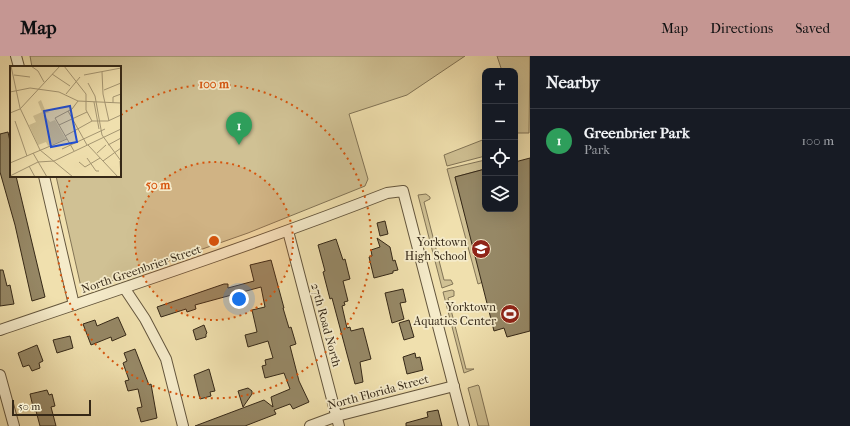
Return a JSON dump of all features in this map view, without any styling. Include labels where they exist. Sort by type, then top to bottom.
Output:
[{"type":"street","points":[[16,56],[19,66]]},
{"type":"street","points":[[44,177],[74,305]]},
{"type":"street","name":"North Greenbrier Street","points":[[0,330],[125,289],[288,231],[387,193],[403,191],[454,386]]},
{"type":"street","name":"27th Road North","points":[[288,231],[339,426]]},
{"type":"street","points":[[125,289],[145,319],[166,360],[183,426]]},
{"type":"street","points":[[0,375],[14,426]]},
{"type":"street","points":[[454,386],[464,426]]},
{"type":"street","name":"North Florida Street","points":[[310,426],[337,416],[454,386]]},
{"type":"shaded area","points":[[30,56],[465,56],[407,95],[349,114],[368,179],[365,186],[248,233],[86,290],[81,287],[56,177],[121,177],[121,66],[32,66]]},
{"type":"shaded area","points":[[497,56],[530,56],[529,133],[518,133],[518,68],[501,68]]},
{"type":"shaded area","points":[[482,140],[482,157],[447,166],[444,155]]},
{"type":"shaded area","points":[[482,161],[482,170],[455,177],[483,282],[478,284],[447,169]]},
{"type":"shaded area","points":[[426,194],[430,197],[430,199],[424,202],[444,280],[451,280],[453,284],[442,288],[418,195]]},
{"type":"shaded area","points":[[454,291],[454,296],[448,298],[466,369],[474,369],[464,373],[443,292]]},
{"type":"shaded area","points":[[478,385],[489,426],[478,426],[468,388]]},
{"type":"building","points":[[8,132],[10,141],[10,177],[16,177],[45,297],[32,301],[15,225],[0,172],[0,134]]},
{"type":"building","name":"Yorktown High School","points":[[530,158],[530,331],[507,337],[504,328],[494,331],[455,177],[482,170],[482,212],[518,212],[518,161]]},
{"type":"building","points":[[385,221],[388,234],[380,236],[377,223]]},
{"type":"building","points":[[377,238],[390,247],[393,261],[395,260],[398,270],[393,271],[393,273],[374,278],[369,257],[372,256],[371,250],[380,247]]},
{"type":"building","points":[[336,239],[343,260],[345,259],[350,279],[343,281],[348,301],[344,302],[345,305],[342,306],[347,328],[350,327],[351,331],[363,328],[371,359],[360,362],[363,382],[355,384],[332,298],[330,299],[318,245]]},
{"type":"building","points":[[271,260],[283,308],[296,344],[290,346],[299,381],[309,402],[293,409],[290,404],[274,410],[276,414],[245,426],[195,426],[264,400],[273,407],[271,397],[290,389],[284,373],[265,378],[262,366],[266,365],[265,360],[273,358],[268,341],[248,347],[245,335],[257,332],[252,310],[265,307],[261,287],[195,305],[196,309],[187,312],[186,309],[161,317],[157,307],[224,284],[228,284],[228,288],[254,281],[250,265]]},
{"type":"building","points":[[0,270],[3,270],[7,286],[10,285],[14,304],[0,306]]},
{"type":"building","points":[[403,289],[406,302],[400,303],[404,319],[392,323],[385,293]]},
{"type":"building","points":[[118,317],[126,335],[112,341],[111,337],[91,345],[83,324],[95,320],[97,326]]},
{"type":"building","points":[[409,320],[414,337],[404,340],[399,323]]},
{"type":"building","points":[[204,325],[207,333],[206,337],[196,340],[193,330]]},
{"type":"building","points":[[70,336],[73,348],[57,353],[53,340]]},
{"type":"building","points":[[37,345],[43,361],[39,363],[40,368],[32,371],[29,365],[23,367],[18,353]]},
{"type":"building","points":[[135,349],[149,385],[151,384],[157,418],[141,422],[137,408],[142,407],[138,389],[128,391],[125,381],[129,380],[123,363],[127,361],[124,353]]},
{"type":"building","points":[[415,353],[416,358],[420,357],[423,370],[407,374],[403,357]]},
{"type":"building","points":[[209,369],[215,391],[210,392],[211,396],[200,399],[194,375]]},
{"type":"building","points":[[248,388],[252,391],[252,394],[243,407],[238,391]]},
{"type":"building","points":[[47,390],[49,395],[52,394],[55,406],[51,407],[56,426],[40,426],[36,411],[34,411],[30,394]]},
{"type":"building","points":[[438,410],[442,426],[406,426],[406,423],[428,417],[427,412]]},
{"type":"place","name":"Greenbrier Park","points":[[239,145]]},
{"type":"place","name":"Yorktown High School","points":[[481,249]]},
{"type":"place","name":"Yorktown Aquatics Center","points":[[510,314]]}]
